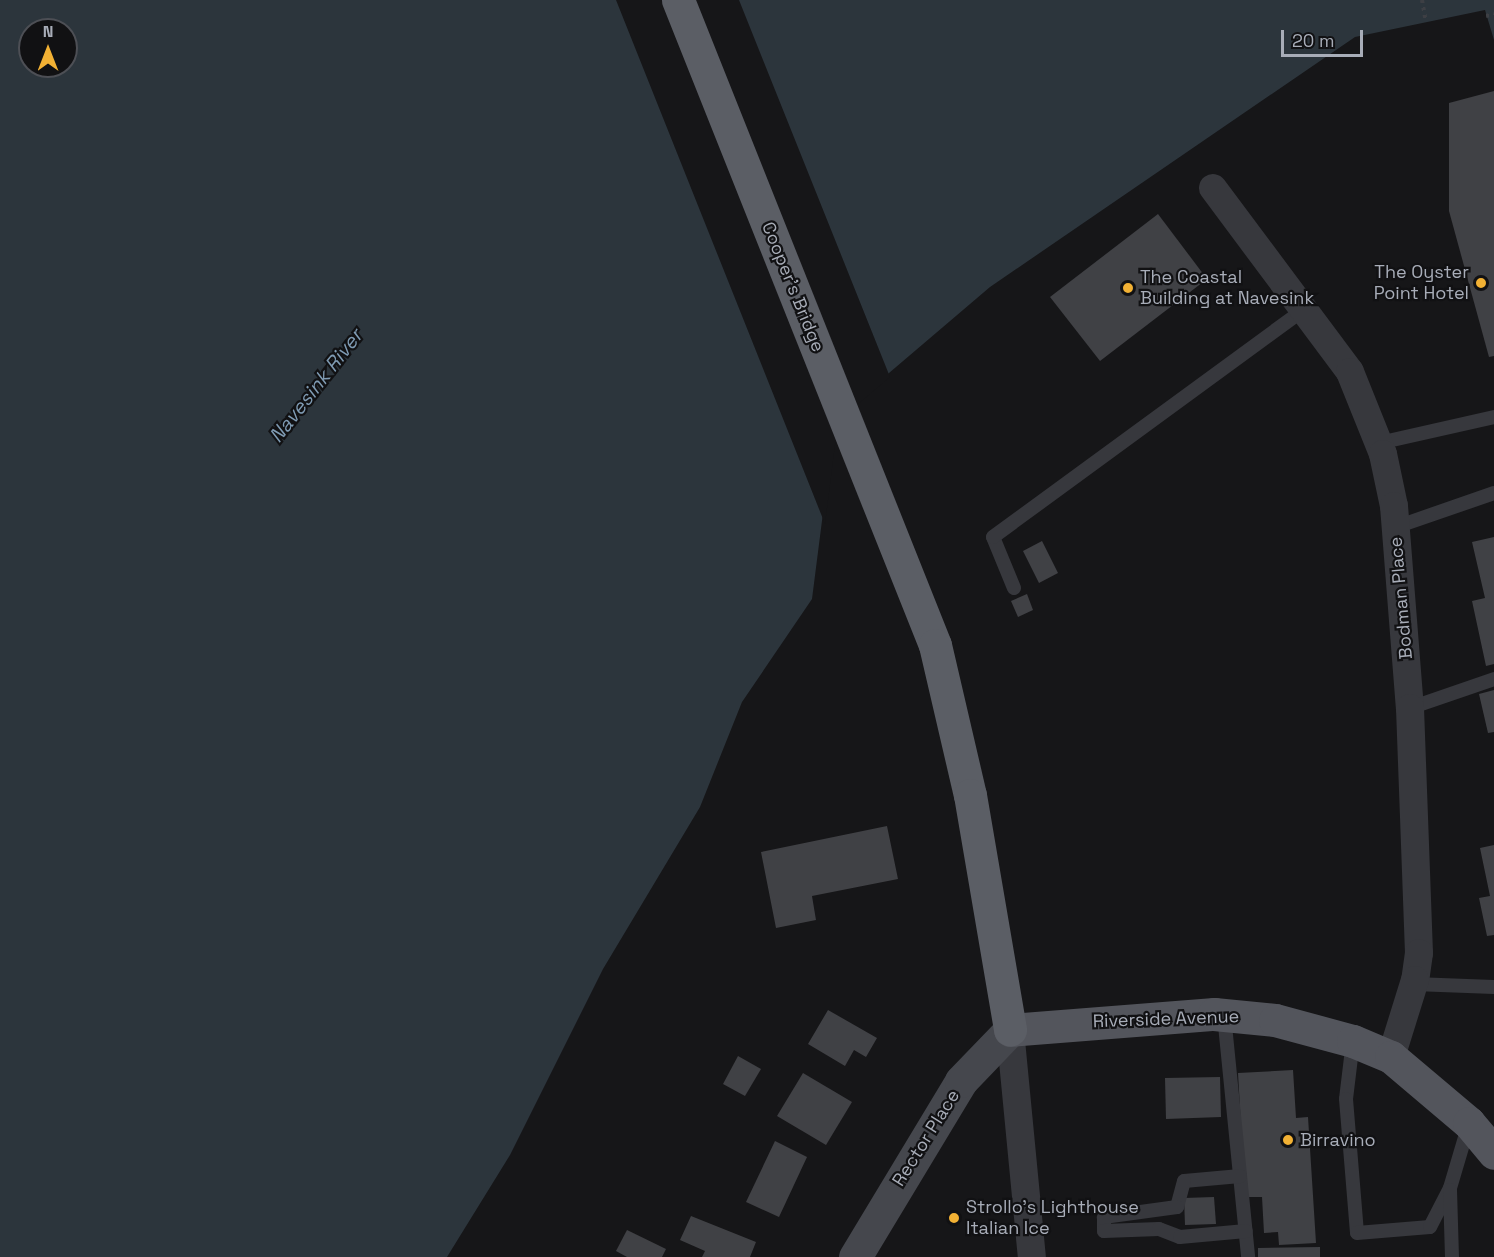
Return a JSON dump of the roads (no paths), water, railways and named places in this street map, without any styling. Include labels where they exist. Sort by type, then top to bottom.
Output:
[{"type":"highway","name":"Cooper's Bridge","points":[[678,0],[935,645],[970,795],[1010,1030]]},
{"type":"main road","name":"Riverside Avenue","points":[[1010,1030],[1224,1015],[1275,1020],[1353,1041],[1391,1057],[1485,1138]]},
{"type":"main road","name":"Rector Place","points":[[855,1257],[961,1081],[1010,1030]]},
{"type":"street","name":"Bodman Place","points":[[1213,188],[1350,372],[1379,443],[1396,527],[1410,708],[1419,953],[1413,984],[1391,1057]]},
{"type":"street","points":[[1010,1030],[1032,1257]]},
{"type":"lane","points":[[1014,588],[993,537],[1304,309]]},
{"type":"lane","points":[[1379,443],[1494,417]]},
{"type":"lane","points":[[1396,527],[1494,493]]},
{"type":"lane","points":[[1410,708],[1494,679]]},
{"type":"lane","points":[[1413,984],[1494,987]]},
{"type":"lane","points":[[1224,1015],[1248,1257]]},
{"type":"lane","points":[[1353,1041],[1346,1099],[1357,1233],[1430,1227],[1450,1188],[1485,1138]]},
{"type":"lane","points":[[1240,1176],[1184,1181],[1177,1207],[1104,1217],[1104,1231],[1159,1229],[1180,1237],[1246,1231]]},
{"type":"lane","points":[[1450,1188],[1452,1257]]},
{"type":"water","name":"Navesink River","points":[[0,0],[1494,0],[1494,40],[1485,10],[1355,37],[990,287],[835,419],[812,599],[742,702],[700,807],[603,969],[510,1155],[447,1257],[0,1257]]},
{"type":"place","name":"The Oyster Point Hotel","points":[[1481,283]]},
{"type":"place","name":"The Coastal Building at Navesink","points":[[1128,288]]},
{"type":"place","name":"Birravino","points":[[1288,1140]]},
{"type":"place","name":"Strollo's Lighthouse Italian Ice","points":[[954,1218]]}]
